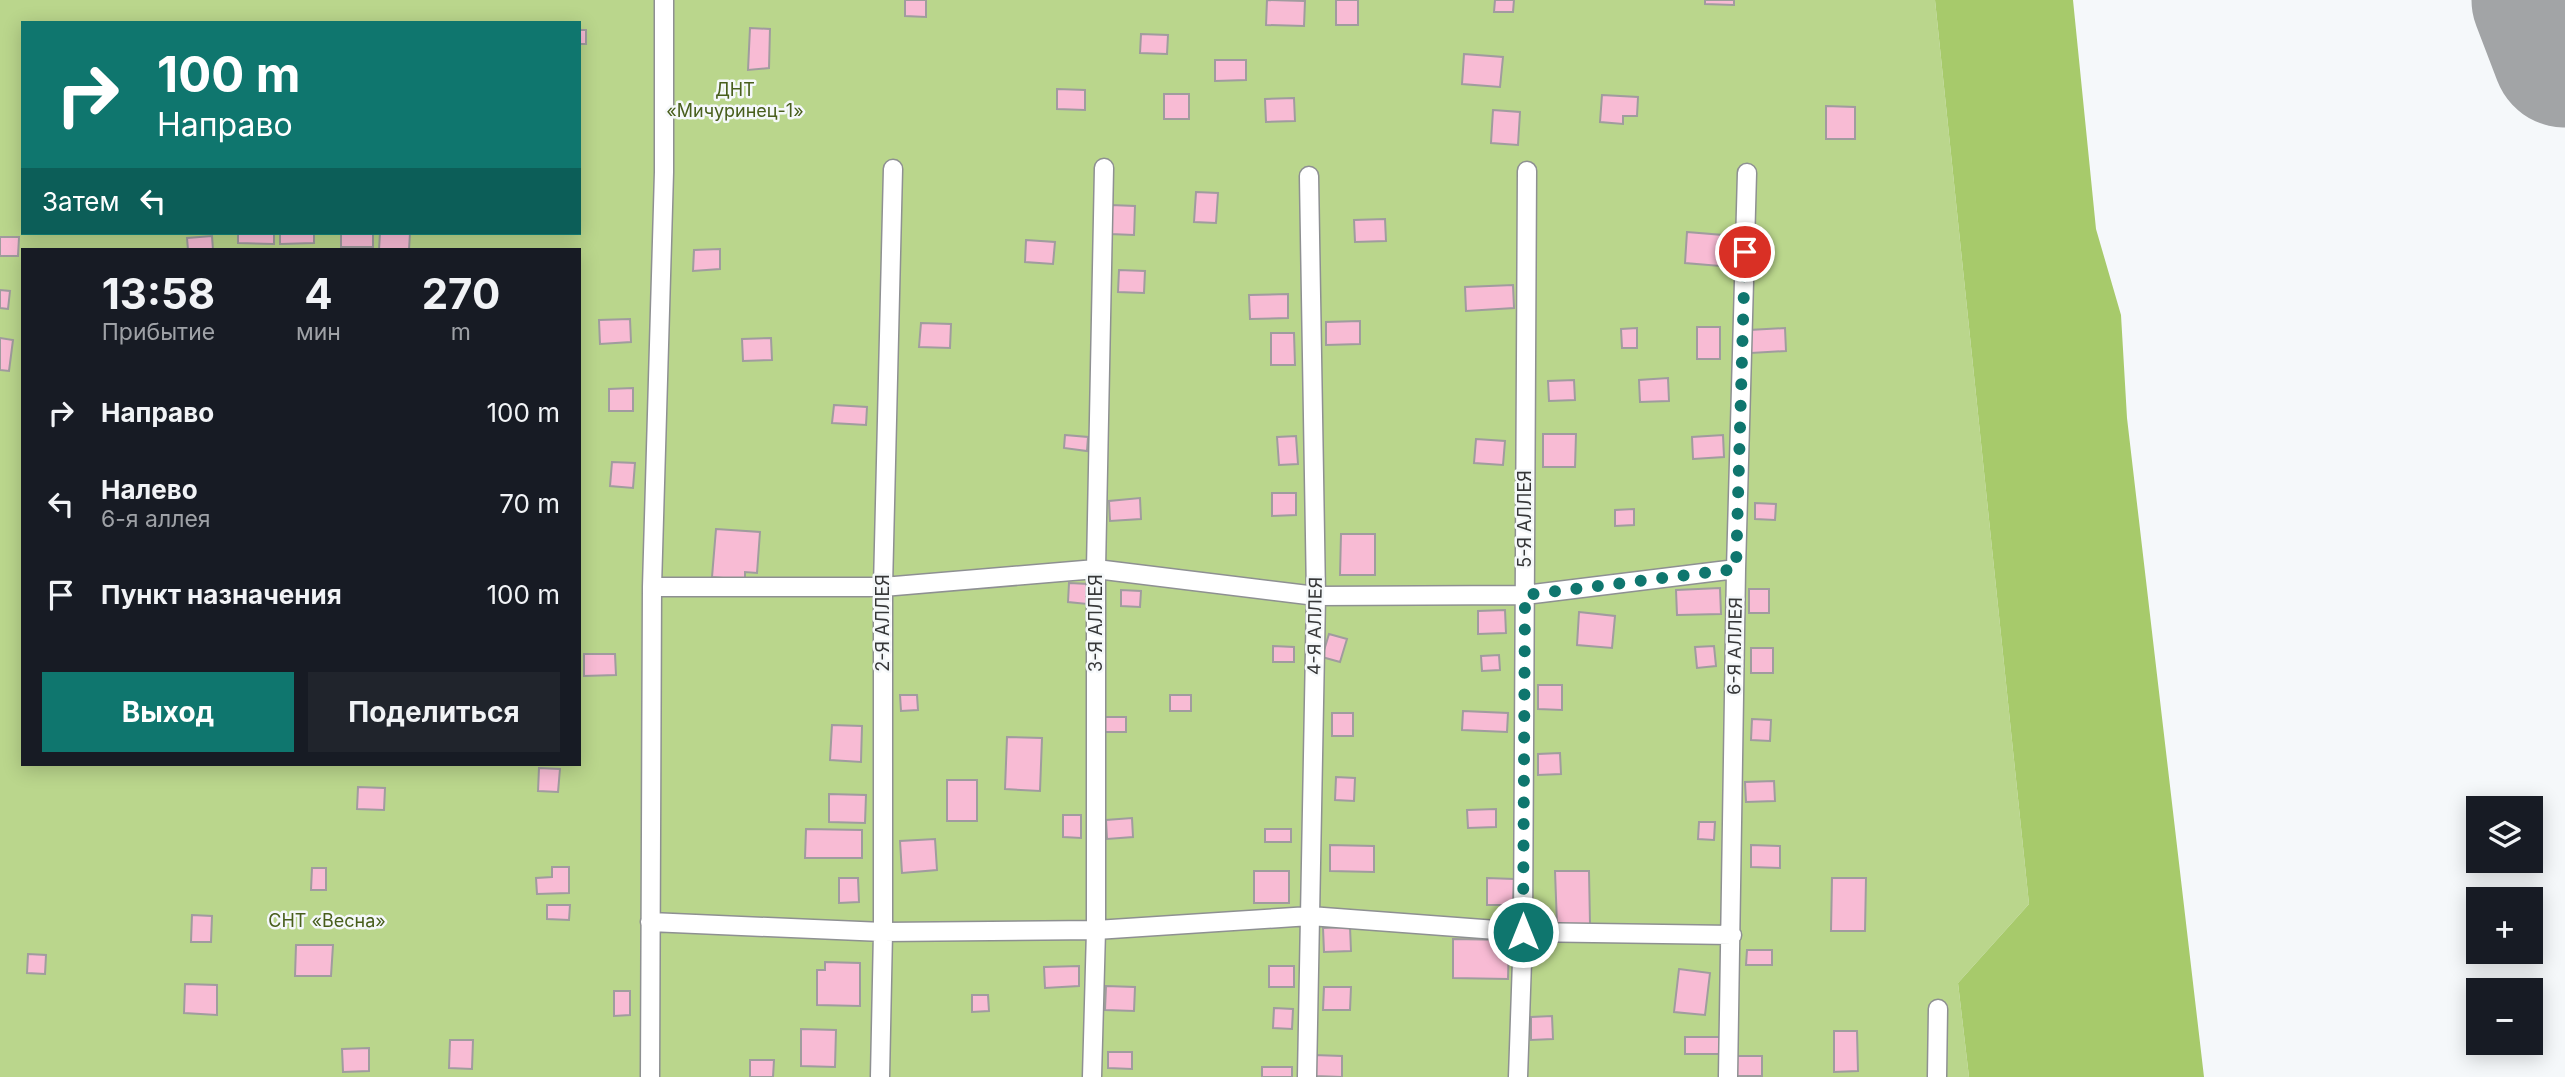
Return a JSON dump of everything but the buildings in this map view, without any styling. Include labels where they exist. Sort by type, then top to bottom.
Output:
[{"type":"street","points":[[650,1077],[652,587],[664,172],[664,0]]},
{"type":"street","name":"3-Я АЛЛЕЯ","points":[[1092,1077],[1096,930],[1096,569],[1104,168]]},
{"type":"street","name":"2-Я АЛЛЕЯ","points":[[880,1077],[883,932],[883,587],[892,169]]},
{"type":"street","name":"5-Я АЛЛЕЯ","points":[[1518,1077],[1523,932],[1527,171]]},
{"type":"street","name":"6-Я АЛЛЕЯ","points":[[1728,1077],[1736,569],[1747,173]]},
{"type":"street","name":"4-Я АЛЛЕЯ","points":[[1307,1077],[1316,596],[1309,176]]},
{"type":"street","points":[[652,587],[883,587],[1096,569],[1316,596],[1525,595],[1736,569]]},
{"type":"street","points":[[650,922],[883,932],[1096,930],[1310,916],[1523,932],[1732,935]]},
{"type":"street","points":[[1937,1077],[1938,1009]]},
{"type":"green space","points":[[0,0],[1935,0],[2029,904],[1958,983],[1969,1077],[0,1077]]},
{"type":"green space","points":[[1935,0],[2073,0],[2096,229],[2121,315],[2127,418],[2204,1077],[1969,1077],[1958,983],[2029,904]]},
{"type":"runway","points":[[2544,0],[2565,55]]},
{"type":"route","points":[[1523,932],[1525,595],[1736,569],[1745,252]]},
{"type":"park label","name":"ДНТ «Мичуринец-1»","points":[[735,100]]},
{"type":"park label","name":"СНТ «Весна»","points":[[327,921]]}]
